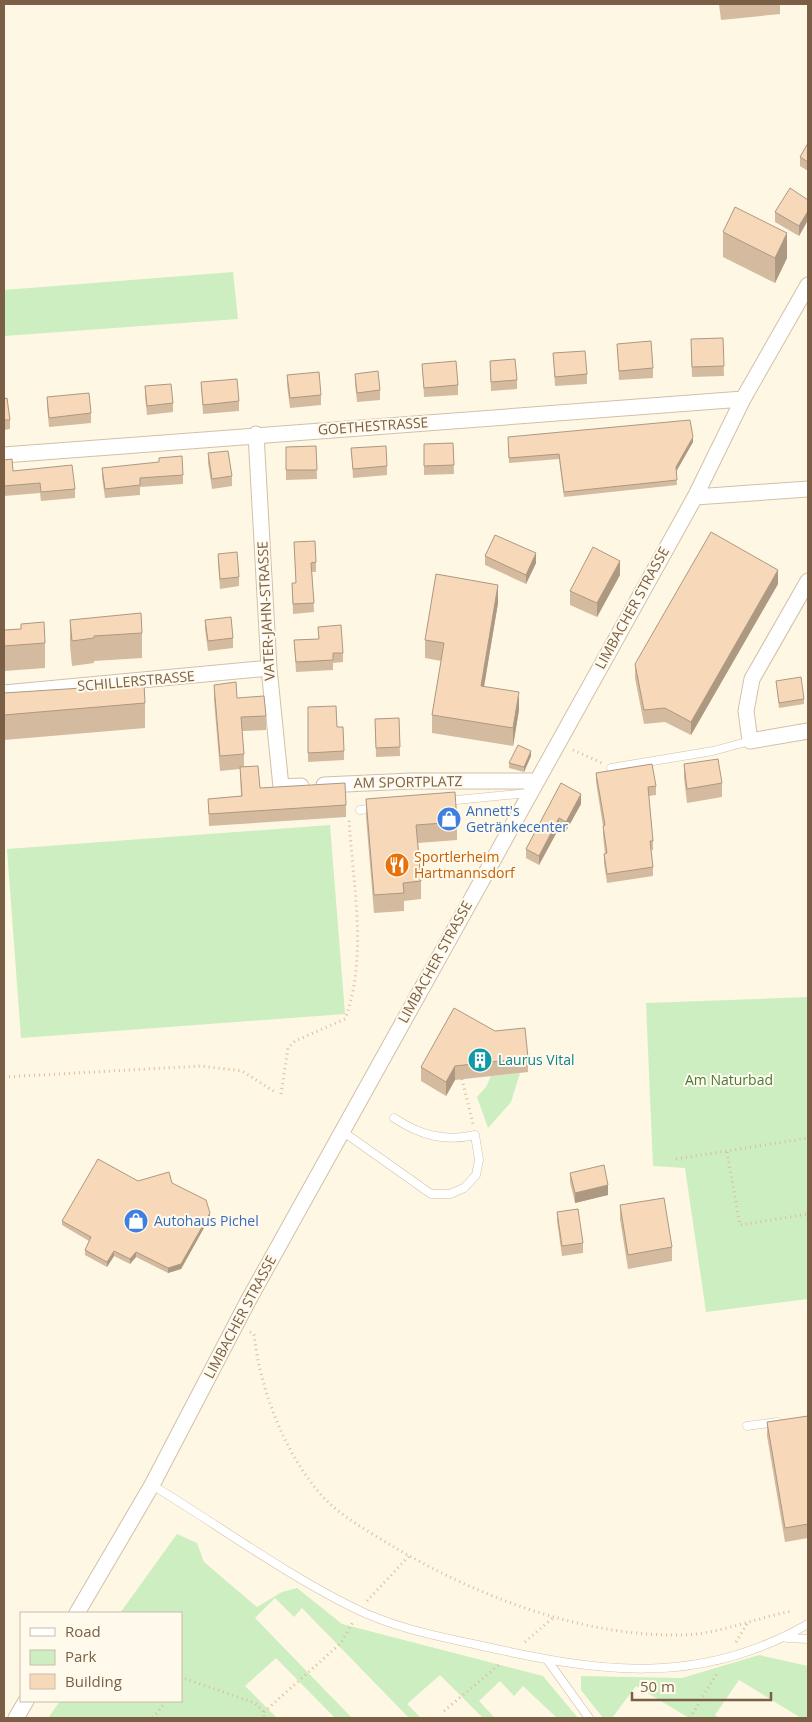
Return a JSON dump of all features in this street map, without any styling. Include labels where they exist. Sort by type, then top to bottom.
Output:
[{"type":"street","name":"LIMBACHER STRASSE","points":[[78,1612],[152,1485],[236,1324],[532,787],[695,497],[743,400],[808,284]]},
{"type":"street","name":"GOETHESTRASSE","points":[[4,455],[256,434],[743,400]]},
{"type":"street","name":"VATER-JAHN-STRASSE","points":[[256,434],[269,668],[281,787]]},
{"type":"street","points":[[695,497],[808,488]]},
{"type":"street","points":[[808,581],[752,678],[746,711],[750,741],[808,731]]},
{"type":"street","name":"SCHILLERSTRASSE","points":[[4,693],[269,668]]},
{"type":"street","name":"AM SPORTPLATZ","points":[[281,787],[410,781],[532,787]]},
{"type":"street","points":[[16,1718],[25,1702]]},
{"type":"lane","points":[[611,768],[712,751],[750,741]]},
{"type":"lane","points":[[439,802],[532,787]]},
{"type":"lane","points":[[360,810],[380,808]]},
{"type":"lane","points":[[342,1132],[432,1194],[450,1194],[464,1188],[476,1175],[479,1160],[475,1134],[459,1138],[434,1138],[410,1129],[394,1118]]},
{"type":"lane","points":[[747,1426],[782,1421]]},
{"type":"lane","points":[[152,1485],[304,1581],[358,1610],[392,1624],[427,1634],[548,1661],[603,1668],[668,1669],[701,1664],[782,1638],[808,1624]]},
{"type":"lane","points":[[782,1638],[796,1637],[808,1639]]},
{"type":"lane","points":[[548,1661],[589,1718]]},
{"type":"path","points":[[566,757],[571,748],[611,768]]},
{"type":"path","points":[[281,1094],[288,1048],[295,1041],[345,1020],[354,996],[359,960],[349,820],[360,810]]},
{"type":"path","points":[[4,1077],[201,1066],[242,1071],[275,1092]]},
{"type":"path","points":[[462,1079],[475,1134]]},
{"type":"path","points":[[676,1159],[808,1138]]},
{"type":"path","points":[[727,1152],[740,1225],[808,1214]]},
{"type":"path","points":[[236,1324],[254,1334],[256,1353],[267,1399],[284,1436],[311,1480],[339,1511],[409,1556],[471,1586],[515,1603],[555,1617],[617,1631],[680,1635],[706,1633],[793,1611]]},
{"type":"path","points":[[264,1712],[341,1642],[358,1610],[409,1556]]},
{"type":"path","points":[[182,1679],[255,1703],[264,1712],[264,1718]]},
{"type":"path","points":[[153,1718],[165,1702]]},
{"type":"green space","points":[[233,272],[238,319],[4,336],[4,290]]},
{"type":"green space","points":[[330,825],[345,1014],[21,1038],[7,849]]},
{"type":"green space","name":"Am Naturbad","points":[[808,997],[808,1299],[706,1312],[685,1168],[653,1166],[646,1003]]},
{"type":"green space","points":[[520,1073],[511,1102],[488,1128],[477,1097],[486,1087],[491,1076]]},
{"type":"green space","points":[[177,1534],[197,1543],[204,1562],[257,1607],[282,1592],[297,1588],[342,1624],[543,1676],[578,1718],[557,1718],[523,1686],[514,1696],[500,1681],[479,1701],[495,1718],[483,1718],[440,1675],[407,1704],[421,1718],[409,1718],[302,1608],[294,1617],[275,1598],[255,1618],[352,1718],[335,1718],[276,1658],[245,1686],[277,1718],[48,1718],[59,1702],[182,1702],[182,1612],[121,1612]]},
{"type":"green space","points":[[759,1655],[808,1666],[808,1718],[801,1718],[739,1680],[715,1715],[719,1718],[689,1718],[636,1686],[612,1718],[603,1718],[581,1690],[581,1676],[682,1678]]},
{"type":"building","points":[[808,143],[808,162],[800,157]]},
{"type":"building","points":[[790,188],[808,200],[808,211],[799,226],[775,212]]},
{"type":"building","points":[[735,207],[787,233],[775,258],[723,232]]},
{"type":"building","points":[[723,338],[724,366],[692,367],[691,339]]},
{"type":"building","points":[[651,341],[653,368],[619,371],[617,344]]},
{"type":"building","points":[[585,351],[587,374],[555,377],[553,353]]},
{"type":"building","points":[[515,359],[517,380],[491,382],[490,361]]},
{"type":"building","points":[[456,361],[458,385],[424,388],[422,364]]},
{"type":"building","points":[[378,371],[380,390],[357,393],[355,374]]},
{"type":"building","points":[[319,372],[321,395],[290,398],[287,375]]},
{"type":"building","points":[[237,379],[239,401],[203,405],[201,382]]},
{"type":"building","points":[[171,384],[173,403],[147,406],[145,386]]},
{"type":"building","points":[[89,393],[91,413],[49,418],[47,397]]},
{"type":"building","points":[[7,398],[10,420],[4,420],[4,399]]},
{"type":"building","points":[[690,420],[693,437],[676,467],[677,480],[564,492],[559,454],[509,458],[508,437]]},
{"type":"building","points":[[453,443],[454,465],[424,466],[424,444]]},
{"type":"building","points":[[316,446],[317,470],[286,470],[286,447]]},
{"type":"building","points":[[386,446],[387,466],[353,469],[351,448]]},
{"type":"building","points":[[228,451],[232,476],[212,479],[208,453]]},
{"type":"building","points":[[182,456],[183,475],[140,478],[140,485],[105,489],[102,468],[159,462],[159,458]]},
{"type":"building","points":[[12,459],[13,471],[72,465],[75,489],[41,492],[40,483],[4,486],[4,460]]},
{"type":"building","points":[[711,532],[778,570],[691,722],[665,708],[644,710],[635,664]]},
{"type":"building","points":[[495,535],[536,553],[526,575],[485,556]]},
{"type":"building","points":[[315,541],[316,562],[311,563],[314,603],[293,604],[292,583],[296,583],[294,542]]},
{"type":"building","points":[[593,547],[620,561],[597,603],[570,591]]},
{"type":"building","points":[[237,552],[239,577],[220,579],[218,554]]},
{"type":"building","points":[[436,574],[498,585],[481,686],[519,692],[513,728],[432,715],[444,643],[425,640]]},
{"type":"building","points":[[141,613],[142,633],[94,636],[94,638],[72,641],[70,620]]},
{"type":"building","points":[[231,617],[233,638],[208,641],[205,620]]},
{"type":"building","points":[[44,622],[45,643],[4,646],[4,630],[21,629],[21,624]]},
{"type":"building","points":[[341,625],[343,653],[333,653],[333,660],[296,662],[294,640],[319,639],[318,627]]},
{"type":"building","points":[[801,677],[804,699],[779,703],[776,681]]},
{"type":"building","points":[[236,682],[237,698],[264,696],[266,716],[241,717],[244,754],[220,756],[214,685]]},
{"type":"building","points":[[144,684],[145,703],[4,715],[4,693]]},
{"type":"building","points":[[336,706],[337,727],[343,727],[344,751],[308,753],[308,707]]},
{"type":"building","points":[[399,718],[400,747],[376,748],[375,719]]},
{"type":"building","points":[[518,745],[531,751],[524,767],[509,763]]},
{"type":"building","points":[[718,759],[722,783],[687,789],[684,764]]},
{"type":"building","points":[[652,764],[656,786],[648,787],[653,841],[650,841],[653,867],[607,874],[604,854],[607,853],[603,826],[605,825],[596,773]]},
{"type":"building","points":[[258,766],[260,788],[345,783],[346,805],[209,814],[208,799],[242,796],[240,767]]},
{"type":"building","points":[[561,783],[581,794],[566,822],[559,818],[539,856],[526,849]]},
{"type":"building","points":[[455,792],[457,822],[416,825],[421,881],[403,883],[404,893],[374,895],[366,799]]},
{"type":"building","name":"Laurus Vital","points":[[454,1008],[495,1031],[525,1028],[528,1058],[455,1066],[446,1082],[421,1067]]},
{"type":"building","name":"Autohaus Pichel","points":[[98,1159],[138,1181],[169,1172],[172,1183],[206,1200],[210,1213],[181,1264],[168,1268],[136,1252],[130,1259],[114,1251],[107,1262],[85,1250],[91,1237],[62,1221]]},
{"type":"building","points":[[604,1165],[608,1185],[575,1193],[570,1173]]},
{"type":"building","points":[[664,1198],[672,1247],[628,1255],[620,1205]]},
{"type":"building","points":[[578,1209],[583,1243],[562,1246],[557,1212]]},
{"type":"building","points":[[808,1416],[808,1524],[785,1528],[767,1422]]},
{"type":"place","name":"Annett's Getränkecenter","points":[[449,819]]},
{"type":"place","name":"Sportlerheim Hartmannsdorf","points":[[397,865]]},
{"type":"place","name":"Laurus Vital","points":[[480,1060]]},
{"type":"place","name":"Autohaus Pichel","points":[[136,1221]]}]
